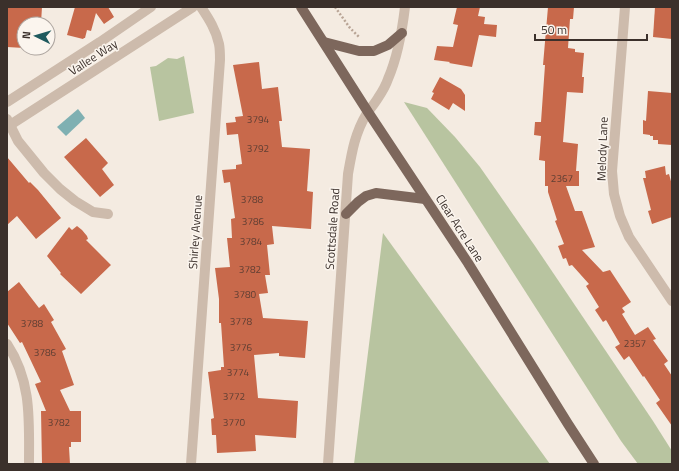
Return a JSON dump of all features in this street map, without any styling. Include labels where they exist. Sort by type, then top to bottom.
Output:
[{"type":"main road","name":"Clear Acre Lane","points":[[301,7],[368,112],[468,263],[594,464]]},
{"type":"main road","points":[[324,42],[359,51],[374,51],[388,45],[402,33]]},
{"type":"main road","points":[[346,214],[366,196],[376,193],[425,199]]},
{"type":"street","name":"Vallee Way","points":[[7,102],[151,7]]},
{"type":"street","name":"Vallee Way","points":[[8,124],[194,7]]},
{"type":"street","name":"Shirley Avenue","points":[[191,464],[220,60],[220,45],[216,33],[201,7]]},
{"type":"street","name":"Scottsdale Road","points":[[328,464],[348,174],[357,131],[379,97],[388,80],[396,58],[402,33],[405,7]]},
{"type":"street","name":"Melody Lane","points":[[625,7],[612,171],[614,194],[620,216],[630,237],[672,301]]},
{"type":"street","points":[[8,124],[18,141],[44,173],[60,189],[75,201],[93,212],[108,214]]},
{"type":"street","points":[[7,344],[20,369],[26,389],[29,413],[29,464]]},
{"type":"path","points":[[335,7],[350,28],[358,37],[363,39]]},
{"type":"green space","points":[[184,56],[194,113],[159,121],[150,67],[156,66],[168,58],[177,59]]},
{"type":"green space","points":[[404,102],[427,108],[455,137],[480,167],[653,421],[672,451],[672,464],[638,464],[621,441]]},
{"type":"green space","points":[[383,233],[550,464],[354,464]]},
{"type":"water","points":[[78,109],[85,118],[66,136],[57,127]]},
{"type":"building","points":[[7,7],[42,7],[41,16],[16,16],[16,48],[7,47]]},
{"type":"building","points":[[75,7],[108,7],[114,17],[104,24],[96,13],[91,31],[87,30],[85,38],[83,39],[67,35]]},
{"type":"building","points":[[457,7],[480,7],[478,16],[485,17],[484,24],[497,25],[496,37],[479,35],[472,67],[434,60],[437,46],[453,47],[458,25],[453,24]]},
{"type":"building","points":[[548,7],[574,7],[573,19],[570,19],[568,48],[575,49],[575,52],[584,53],[582,77],[584,77],[583,93],[567,92],[563,142],[578,144],[576,171],[579,171],[579,186],[566,186],[575,211],[582,211],[595,247],[582,250],[603,272],[610,270],[631,302],[622,308],[625,312],[622,314],[635,335],[648,327],[656,339],[653,340],[668,361],[664,364],[672,376],[672,426],[656,403],[660,400],[644,376],[643,377],[629,356],[624,360],[615,347],[620,344],[606,320],[603,322],[595,310],[599,307],[586,286],[589,284],[572,265],[569,266],[566,258],[563,259],[558,246],[564,244],[555,221],[557,220],[548,192],[548,186],[545,186],[545,161],[539,160],[541,136],[534,135],[535,122],[541,122],[545,65],[543,65]]},
{"type":"building","points":[[655,7],[672,7],[672,39],[653,37]]},
{"type":"building","points":[[259,62],[262,89],[278,87],[282,121],[279,121],[282,147],[310,149],[307,191],[313,192],[311,229],[272,226],[274,244],[267,245],[270,275],[265,275],[268,293],[259,294],[263,318],[308,321],[305,358],[279,356],[279,353],[254,355],[258,398],[298,401],[296,438],[255,435],[256,451],[217,453],[216,435],[212,435],[211,419],[214,418],[208,372],[221,370],[221,367],[224,367],[215,268],[230,267],[227,238],[232,238],[231,219],[235,218],[230,182],[224,183],[222,170],[236,169],[236,165],[242,164],[238,134],[227,135],[226,123],[236,122],[235,117],[243,116],[233,65]]},
{"type":"building","points":[[440,77],[461,89],[465,95],[465,111],[453,103],[449,110],[431,99],[434,93],[432,92]]},
{"type":"building","points":[[648,91],[672,93],[672,145],[658,144],[658,140],[653,140],[653,136],[643,134],[643,120],[646,121]]},
{"type":"building","points":[[86,138],[108,163],[102,169],[114,185],[100,197],[64,157]]},
{"type":"building","points":[[7,157],[29,183],[30,182],[38,190],[61,218],[36,239],[17,216],[7,225]]},
{"type":"building","points":[[665,166],[666,175],[669,174],[672,185],[672,217],[652,224],[648,211],[651,210],[643,178],[646,178],[645,171]]},
{"type":"building","points":[[77,226],[87,236],[88,239],[86,240],[111,265],[81,294],[60,274],[61,273],[47,256],[69,227],[72,230]]},
{"type":"building","points":[[19,282],[39,308],[44,304],[54,320],[51,322],[66,349],[62,351],[74,385],[60,390],[70,411],[81,411],[81,442],[71,442],[71,447],[69,447],[70,464],[42,464],[41,411],[46,411],[35,384],[41,382],[22,342],[20,343],[7,323],[7,292]]}]
